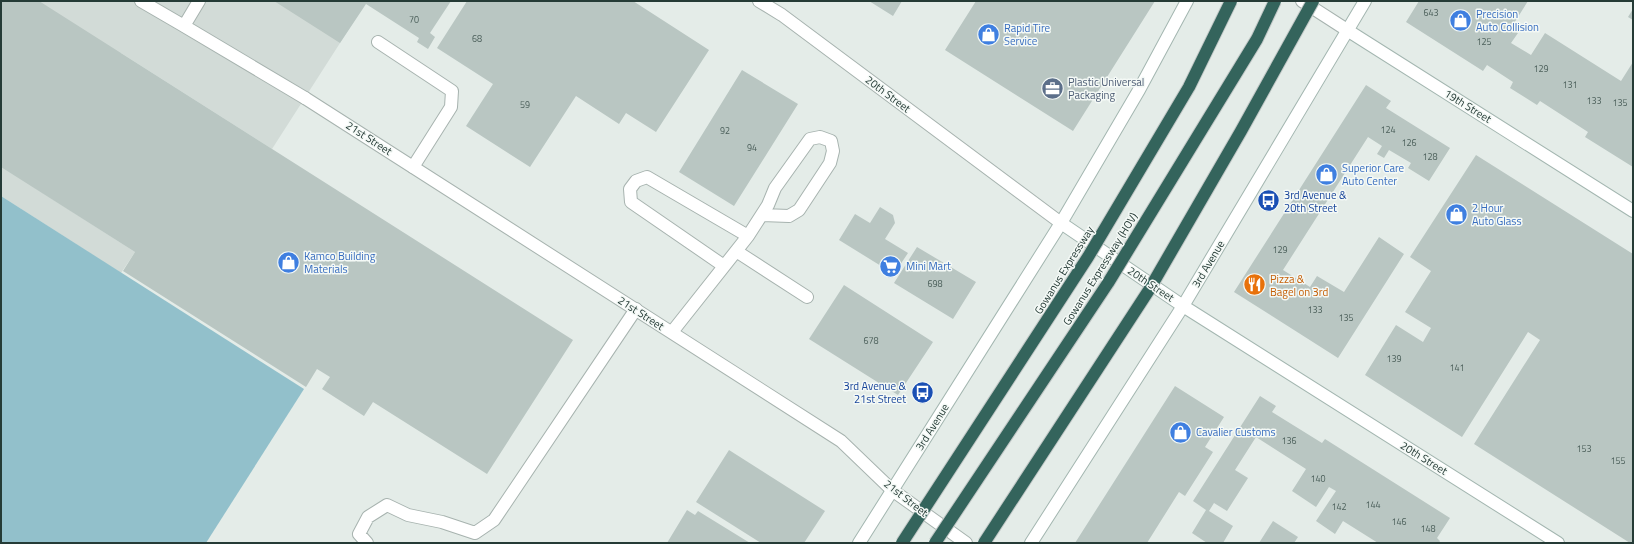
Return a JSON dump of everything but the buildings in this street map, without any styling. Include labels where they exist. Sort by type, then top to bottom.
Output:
[{"type":"highway","name":"Gowanus Expressway","points":[[902,543],[1088,258],[1189,86],[1231,1]]},
{"type":"highway","name":"Gowanus Expressway (HOV)","points":[[935,543],[1108,283],[1257,39],[1275,1]]},
{"type":"highway","points":[[984,543],[1148,290],[1237,138],[1312,1]]},
{"type":"main road","name":"21st Street","points":[[141,1],[305,98],[841,441],[892,490],[966,543]]},
{"type":"main road","points":[[184,26],[199,1]]},
{"type":"main road","name":"20th Street","points":[[759,1],[782,15],[1061,223],[1183,306],[1558,543]]},
{"type":"main road","name":"3rd Avenue","points":[[859,543],[1061,223],[1139,90],[1188,1]]},
{"type":"main road","name":"19th Street","points":[[1302,1],[1633,211]]},
{"type":"main road","name":"3rd Avenue","points":[[1031,543],[1183,306],[1365,1]]},
{"type":"main road","points":[[378,42],[452,91],[451,107],[413,167]]},
{"type":"main road","points":[[672,332],[748,236],[768,205],[775,188],[810,139],[820,137],[831,141],[833,151],[830,163],[799,210],[789,216],[762,215]]},
{"type":"main road","points":[[724,266],[631,202],[630,189],[636,181],[647,177],[748,236]]},
{"type":"main road","points":[[736,251],[807,297]]},
{"type":"main road","points":[[367,543],[359,534],[368,517],[387,505],[408,515],[442,522],[475,533],[494,520],[636,309]]},
{"type":"shaded area","points":[[1,1],[367,1],[272,149],[121,53],[35,188],[135,252],[121,273],[1,196]]},
{"type":"water","points":[[1,196],[304,389],[206,543],[1,543]]},
{"type":"place","name":"Precision Auto Collision","points":[[1461,20]]},
{"type":"place","name":"Rapid Tire Service","points":[[989,34]]},
{"type":"place","name":"Plastic Universal Packaging","points":[[1053,88]]},
{"type":"place","name":"Superior Care Auto Center","points":[[1327,174]]},
{"type":"place","name":"3rd Avenue & 20th Street","points":[[1269,201]]},
{"type":"place","name":"2 Hour Auto Glass","points":[[1456,214]]},
{"type":"place","name":"Kamco Building Materials","points":[[289,262]]},
{"type":"place","name":"Mini Mart","points":[[890,266]]},
{"type":"place","name":"Pizza & Bagel on 3rd","points":[[1254,285]]},
{"type":"place","name":"3rd Avenue & 21st Street","points":[[922,392]]},
{"type":"place","name":"Cavalier Customs","points":[[1180,432]]}]
